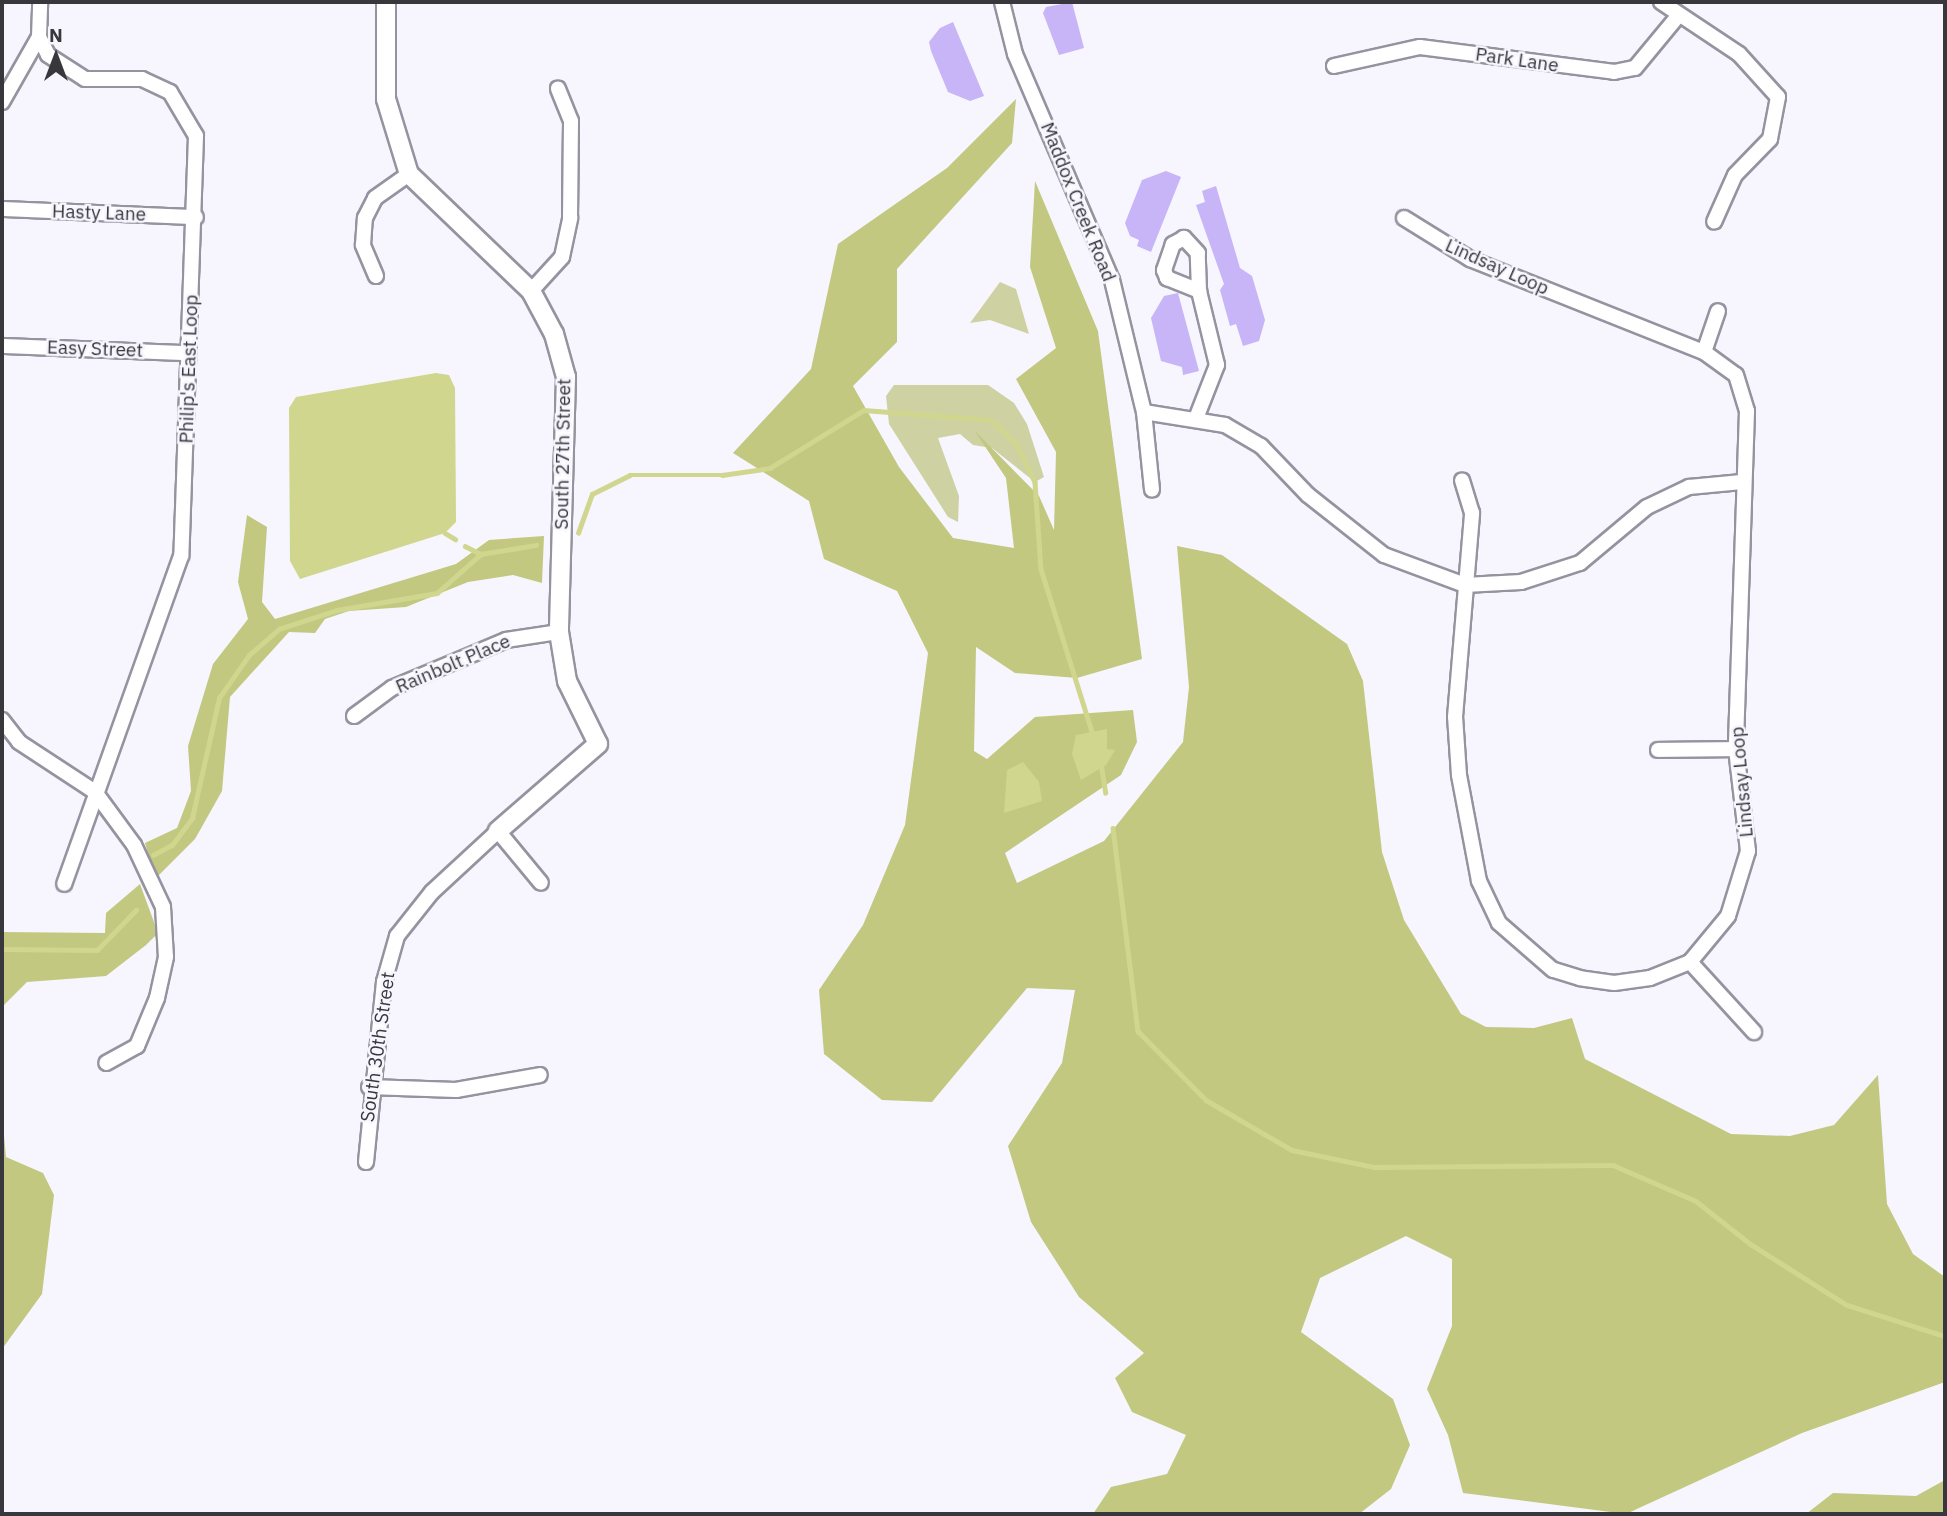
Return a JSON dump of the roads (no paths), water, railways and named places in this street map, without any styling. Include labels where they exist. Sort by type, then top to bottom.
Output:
[{"type":"street","points":[[2,102],[39,37],[40,2]]},
{"type":"street","name":"South 27th Street","points":[[386,2],[386,99],[409,174],[531,291],[554,334],[566,377],[559,632],[567,681],[598,744],[498,831]]},
{"type":"street","name":"Maddox Creek Road","points":[[1003,2],[1015,54],[1112,280],[1144,412],[1152,490]]},
{"type":"street","points":[[1661,2],[1678,16],[1739,54],[1777,97],[1770,139],[1735,175],[1714,222]]},
{"type":"street","name":"Park Lane","points":[[1334,65],[1420,47],[1614,72],[1635,68],[1678,16]]},
{"type":"street","name":"Philip's East Loop","points":[[39,37],[48,55],[85,79],[142,79],[170,92],[197,136],[197,217],[188,353],[181,556],[64,884]]},
{"type":"street","points":[[531,291],[562,257],[570,218],[572,121],[558,88]]},
{"type":"street","points":[[376,276],[363,245],[365,218],[375,198],[409,174]]},
{"type":"street","name":"Hasty Lane","points":[[2,209],[197,217]]},
{"type":"street","name":"Lindsay Loop","points":[[1404,218],[1469,259],[1704,352],[1736,375],[1747,411],[1742,482],[1736,749],[1748,851],[1742,883],[1728,916],[1690,962],[1650,978],[1614,983],[1580,978],[1553,970],[1499,923],[1479,881],[1460,775],[1455,718],[1472,513],[1462,481]]},
{"type":"street","points":[[1197,416],[1217,365],[1199,291]]},
{"type":"street","points":[[1704,352],[1718,311]]},
{"type":"street","name":"Easy Street","points":[[2,346],[188,353]]},
{"type":"street","points":[[1144,412],[1197,416],[1261,446],[1308,495],[1384,555],[1465,585],[1521,582],[1580,563],[1647,507],[1689,486],[1742,482]]},
{"type":"street","name":"Rainbolt Place","points":[[354,716],[392,688],[506,639],[559,632]]},
{"type":"street","points":[[2,720],[19,742],[95,792],[134,845],[163,907],[166,957],[136,1046],[106,1063]]},
{"type":"street","points":[[1658,750],[1736,749]]},
{"type":"street","points":[[498,831],[541,883]]},
{"type":"street","name":"South 30th Street","points":[[366,1162],[369,1087],[384,982],[397,936],[432,892],[498,831]]},
{"type":"street","points":[[1690,962],[1754,1032]]},
{"type":"street","points":[[369,1087],[456,1090],[540,1075]]},
{"type":"waterway","points":[[578,533],[592,494],[630,475],[722,475],[770,468],[864,410],[991,420],[1016,443],[1035,482],[1041,569],[1093,735]]},
{"type":"waterway","points":[[445,533],[455,539]]},
{"type":"waterway","points":[[153,855],[172,845],[192,818],[219,698],[249,655],[279,629],[337,610],[437,593],[481,554],[536,545]]},
{"type":"waterway","points":[[465,546],[481,554]]},
{"type":"waterway","points":[[1101,763],[1106,793]]},
{"type":"waterway","points":[[1113,828],[1138,1031],[1206,1100],[1292,1150],[1374,1167],[1613,1165],[1696,1201],[1752,1245],[1847,1305],[1945,1336]]},
{"type":"waterway","points":[[2,949],[97,950],[136,910]]}]
